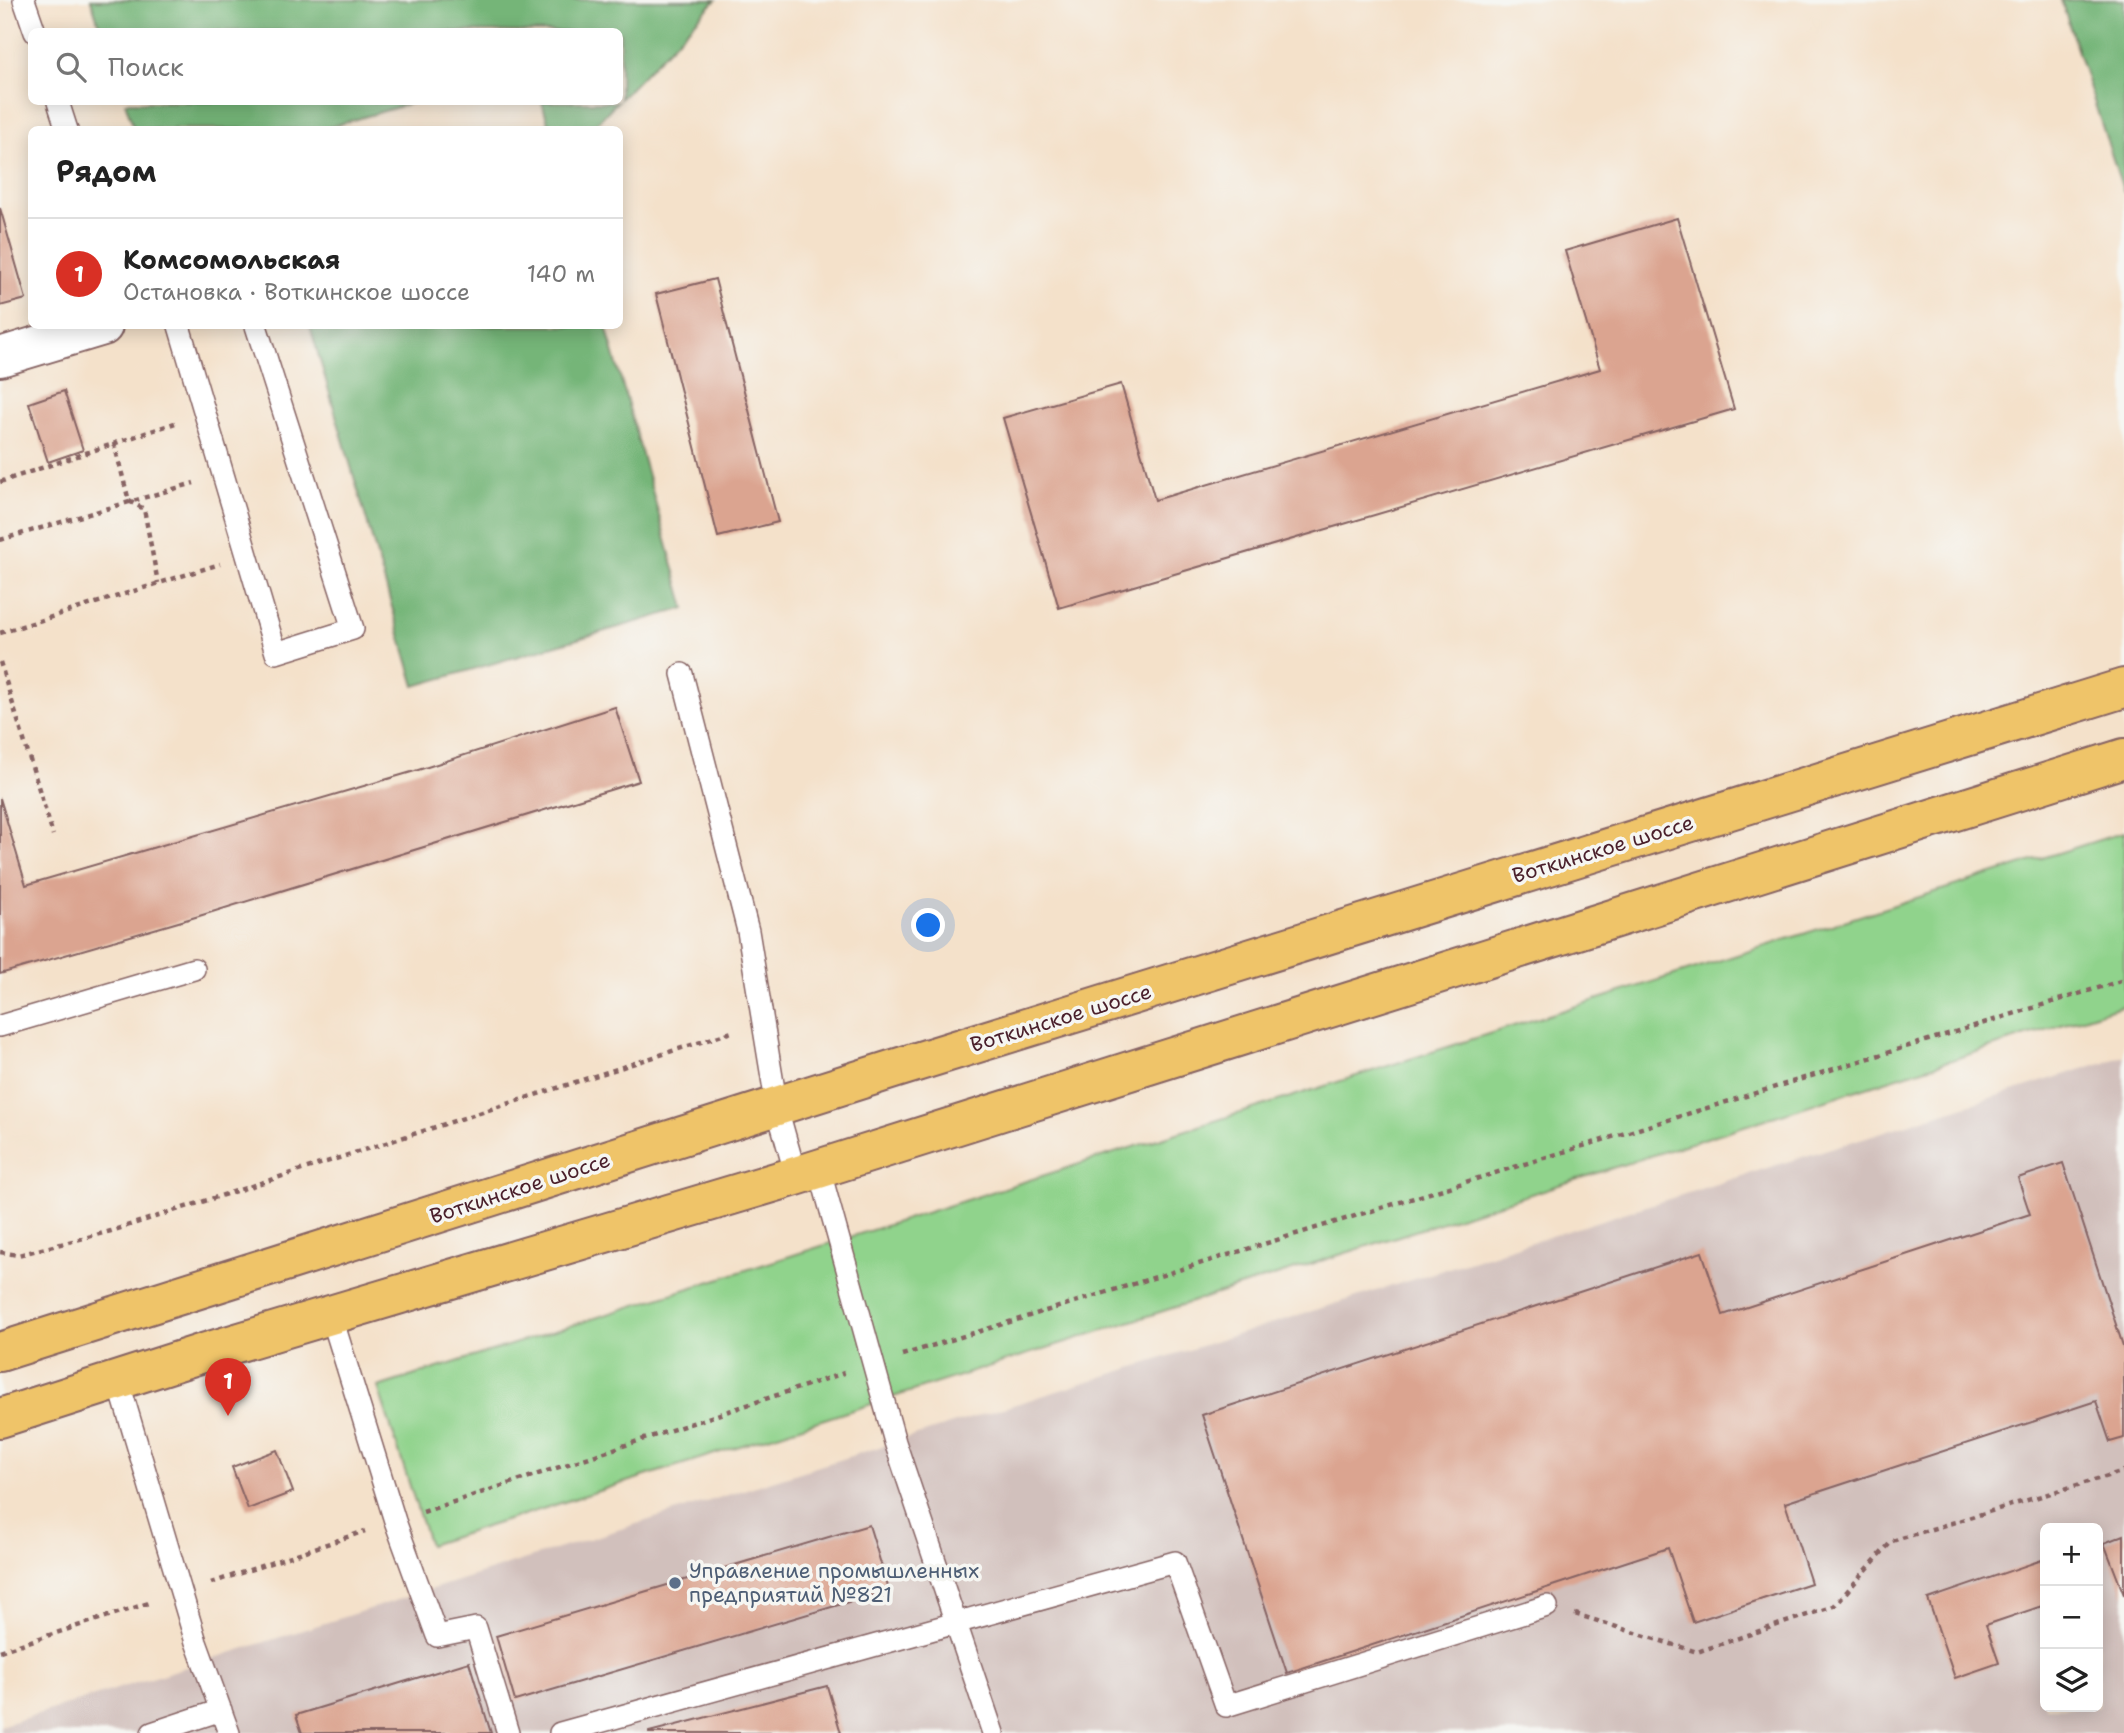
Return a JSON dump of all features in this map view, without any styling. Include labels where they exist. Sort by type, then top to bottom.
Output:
[{"type":"main road","name":"Воткинское шоссе","points":[[0,1352],[2124,688]]},
{"type":"main road","points":[[0,1418],[331,1315],[808,1172],[2124,758]]},
{"type":"street","points":[[0,357],[93,329]]},
{"type":"lane","points":[[24,0],[34,28]]},
{"type":"lane","points":[[59,105],[66,126]]},
{"type":"lane","points":[[180,329],[275,653],[353,629],[257,329]]},
{"type":"lane","points":[[682,674],[748,931],[777,1108],[808,1172],[874,1364],[895,1442],[993,1733]]},
{"type":"lane","points":[[0,1026],[194,970]]},
{"type":"lane","points":[[331,1315],[395,1521],[437,1636],[476,1628],[508,1733]]},
{"type":"lane","points":[[118,1380],[196,1642],[229,1733]]},
{"type":"lane","points":[[559,1733],[1175,1562],[1226,1706],[1547,1606]]},
{"type":"lane","points":[[152,1733],[221,1710]]},
{"type":"path","points":[[0,482],[205,413]]},
{"type":"path","points":[[114,443],[129,501],[144,509],[158,583]]},
{"type":"path","points":[[0,540],[223,474]]},
{"type":"path","points":[[0,634],[247,556]]},
{"type":"path","points":[[0,662],[53,835]]},
{"type":"path","points":[[0,1651],[874,1364],[2124,980]]},
{"type":"path","points":[[0,1252],[18,1255],[111,1231],[763,1023]]},
{"type":"path","points":[[1547,1606],[1697,1652],[1834,1606],[1892,1541],[2124,1471]]},
{"type":"shaded area","points":[[2124,1056],[2124,1733],[0,1733],[0,1726]]},
{"type":"green space","points":[[91,0],[716,0],[623,96],[623,28],[100,28]]},
{"type":"green space","points":[[2061,0],[2124,0],[2124,193]]},
{"type":"green space","points":[[126,105],[405,105],[333,126],[133,126]]},
{"type":"green space","points":[[543,105],[614,105],[594,126],[549,126]]},
{"type":"green space","points":[[311,329],[607,329],[685,608],[415,686]]},
{"type":"green space","points":[[2124,832],[2124,1005],[429,1545],[378,1387]]},
{"type":"building","points":[[0,208],[26,299],[0,306]]},
{"type":"building","points":[[1677,218],[1734,409],[1059,608],[1003,418],[1121,384],[1155,500],[1600,369],[1565,251]]},
{"type":"building","points":[[715,279],[778,522],[718,537],[656,294]]},
{"type":"building","points":[[64,391],[83,450],[48,462],[29,403]]},
{"type":"building","points":[[615,707],[639,781],[0,974],[0,798],[26,885],[415,771]]},
{"type":"building","points":[[2063,1163],[2124,1349],[2124,1438],[2110,1442],[2096,1401],[1785,1503],[1811,1583],[1693,1622],[1668,1548],[1287,1673],[1202,1415],[1702,1252],[1723,1315],[2030,1214],[2018,1178]]},
{"type":"building","points":[[277,1450],[293,1492],[248,1509],[232,1467]]},
{"type":"building","points":[[869,1525],[889,1590],[515,1701],[496,1636]]},
{"type":"building","points":[[2124,1535],[2124,1595],[2104,1543]]},
{"type":"building","points":[[2040,1561],[2040,1607],[1986,1625],[1999,1663],[1955,1678],[1928,1599]]},
{"type":"building","points":[[469,1662],[491,1733],[302,1733],[296,1715]]},
{"type":"building","points":[[827,1686],[841,1733],[649,1733],[649,1732]]},
{"type":"place","name":"Комсомольская","points":[[228,1416]]},
{"type":"place","name":"Управление промышленных предприятий №821","points":[[675,1583]]}]
